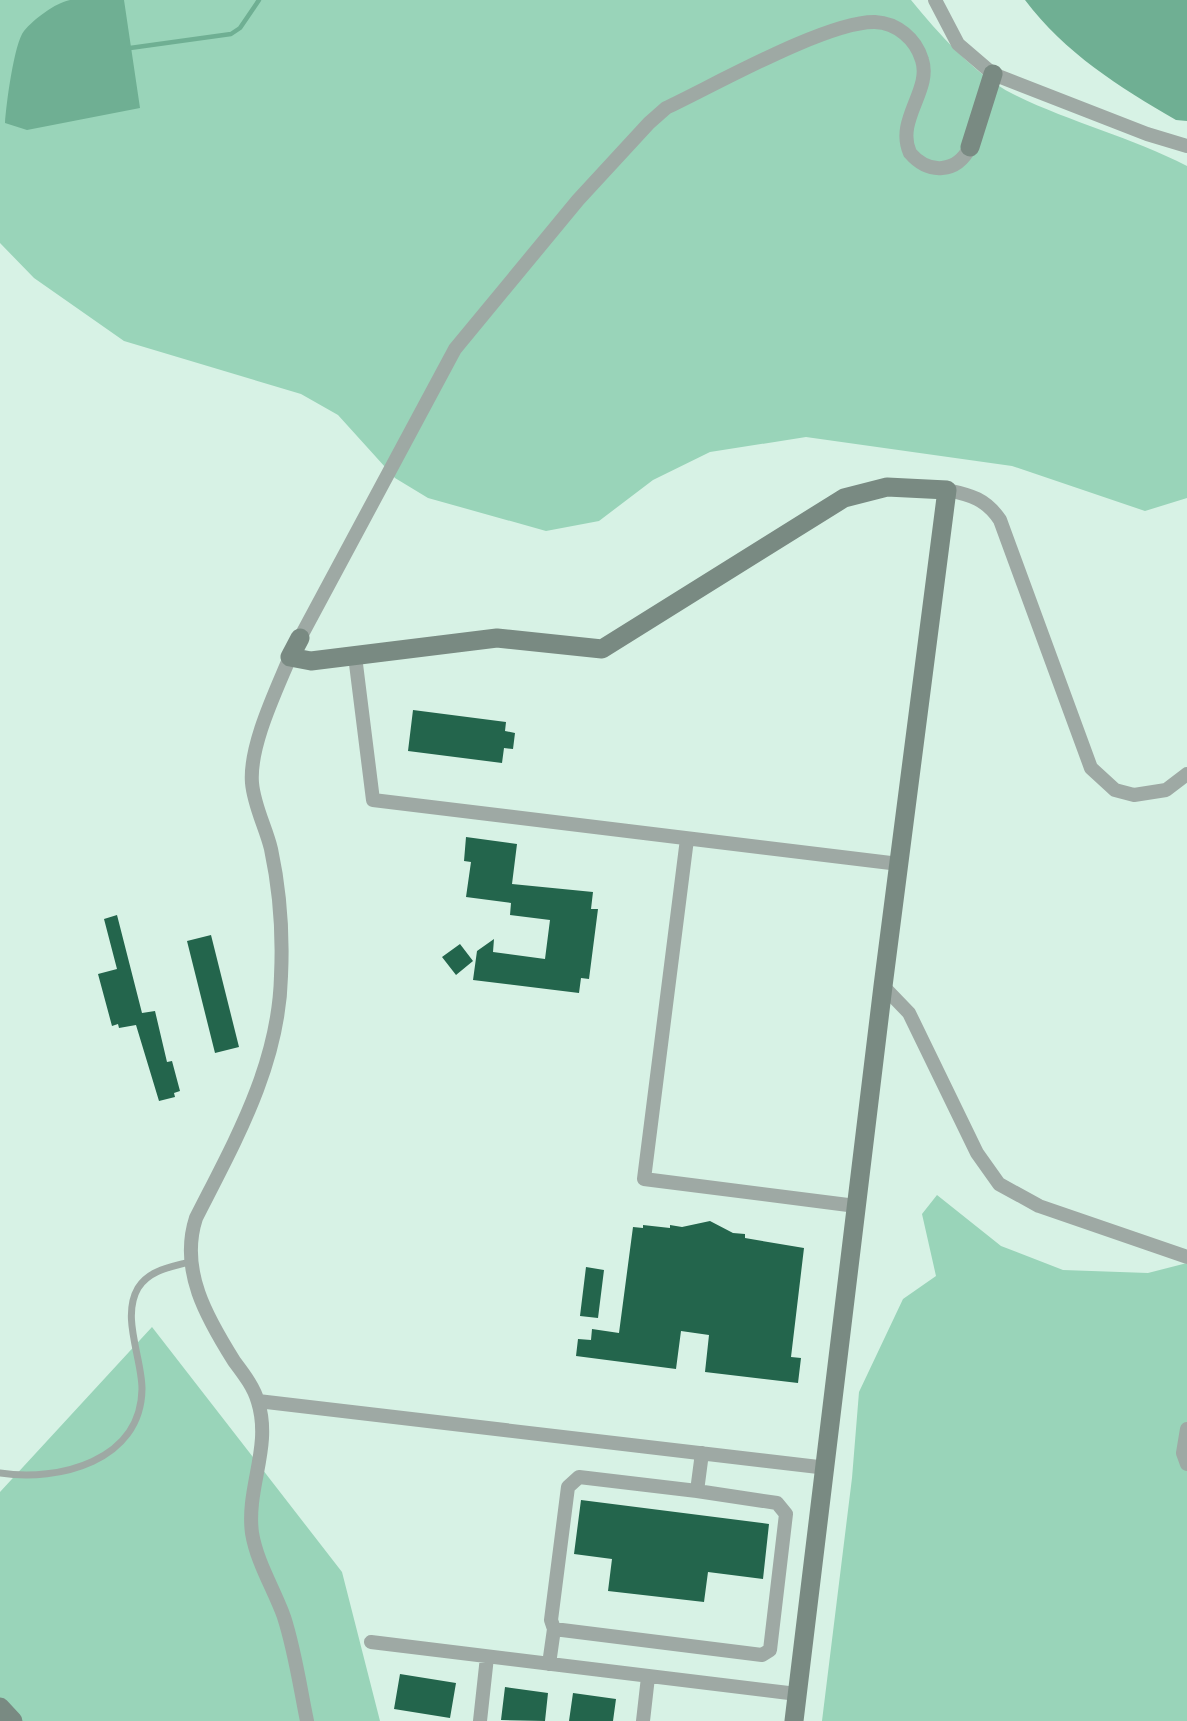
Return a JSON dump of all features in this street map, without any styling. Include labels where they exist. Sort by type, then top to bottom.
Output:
[{"type":"street","points":[[935,0],[958,44],[993,74],[1147,134],[1187,146]]},
{"type":"street","points":[[307,1721],[285,1620],[260,1561],[252,1531],[252,1500],[262,1452],[258,1401],[210,1323],[190,1262],[190,1237],[196,1218],[253,1104],[276,1028],[281,977],[279,897],[270,846],[252,783],[257,748],[290,657],[454,349],[578,200],[649,122],[666,108],[818,37],[853,25],[878,22],[900,30],[909,37],[923,61],[922,77],[905,128],[909,153],[924,165],[941,168],[956,165],[971,147],[993,74]]},
{"type":"street","points":[[290,657],[311,662],[497,638],[602,649],[844,498],[887,487],[947,490],[987,503],[1000,520],[1091,768],[1115,790],[1145,796],[1166,790],[1187,774]]},
{"type":"street","points":[[794,1721],[827,1468],[883,986],[947,490]]},
{"type":"street","points":[[355,656],[373,800],[899,864]]},
{"type":"street","points":[[687,839],[644,1179],[856,1206]]},
{"type":"street","points":[[883,986],[909,1013],[977,1153],[999,1184],[1039,1206],[1187,1257]]},
{"type":"street","points":[[258,1401],[827,1468]]},
{"type":"street","points":[[1187,1429],[1183,1453],[1187,1464]]},
{"type":"street","points":[[697,1491],[702,1453]]},
{"type":"street","points":[[549,1664],[554,1629],[551,1620],[568,1487],[579,1477],[777,1503],[786,1514],[770,1650],[762,1655],[554,1629]]},
{"type":"street","points":[[371,1642],[797,1694]]},
{"type":"street","points":[[480,1721],[487,1657]]},
{"type":"street","points":[[643,1721],[648,1677]]},
{"type":"street","points":[[0,1707],[13,1721]]},
{"type":"lane","points":[[0,1473],[50,1473],[94,1463],[122,1443],[138,1416],[142,1389],[131,1308],[138,1287],[159,1270],[190,1262]]},
{"type":"shaded area","points":[[0,0],[911,0],[958,52],[999,86],[1034,104],[1144,146],[1187,166],[1187,498],[1145,511],[1012,466],[806,437],[710,452],[653,480],[599,521],[546,531],[428,498],[395,478],[338,415],[301,394],[124,341],[34,278],[0,243]]},
{"type":"shaded area","points":[[70,0],[124,0],[140,108],[27,130],[5,123],[11,75],[20,38],[39,17],[58,4]]},
{"type":"shaded area","points":[[1025,0],[1187,0],[1187,121],[1176,120],[1094,68],[1057,36]]},
{"type":"shaded area","points":[[937,1195],[1001,1246],[1063,1270],[1148,1273],[1187,1263],[1187,1721],[822,1721],[852,1478],[859,1392],[903,1299],[936,1276],[922,1214]]},
{"type":"shaded area","points":[[152,1327],[342,1572],[380,1721],[0,1721],[0,1492]]},
{"type":"building","points":[[413,710],[506,722],[505,731],[515,733],[513,749],[504,748],[502,763],[408,751]]},
{"type":"building","points":[[466,837],[517,844],[512,884],[593,892],[591,909],[598,909],[589,979],[581,978],[579,993],[473,980],[477,951],[494,939],[493,952],[545,959],[550,920],[510,915],[511,903],[466,897],[471,862],[464,861]]},
{"type":"building","points":[[117,915],[142,1013],[155,1011],[167,1062],[172,1061],[180,1091],[174,1093],[175,1097],[159,1101],[136,1025],[119,1028],[118,1024],[112,1026],[98,974],[117,969],[104,919]]},
{"type":"building","points":[[211,935],[239,1047],[215,1053],[187,941]]},
{"type":"building","points":[[460,944],[473,961],[456,975],[442,957]]},
{"type":"building","points":[[710,1221],[733,1233],[745,1234],[745,1238],[804,1248],[791,1357],[801,1358],[798,1383],[705,1372],[709,1335],[681,1331],[676,1369],[576,1356],[578,1339],[591,1340],[592,1329],[619,1333],[633,1227],[643,1228],[643,1225],[670,1228],[670,1225],[682,1227]]},
{"type":"building","points":[[586,1267],[604,1270],[598,1318],[580,1316]]},
{"type":"building","points":[[581,1500],[769,1524],[763,1579],[708,1572],[704,1602],[608,1591],[612,1559],[574,1554]]},
{"type":"building","points":[[400,1674],[456,1683],[450,1718],[394,1709]]},
{"type":"building","points":[[505,1687],[548,1693],[545,1721],[501,1720]]},
{"type":"building","points":[[573,1693],[616,1699],[613,1721],[569,1721]]},
{"type":"waterway","points":[[130,48],[231,34],[240,28],[259,0]]}]
